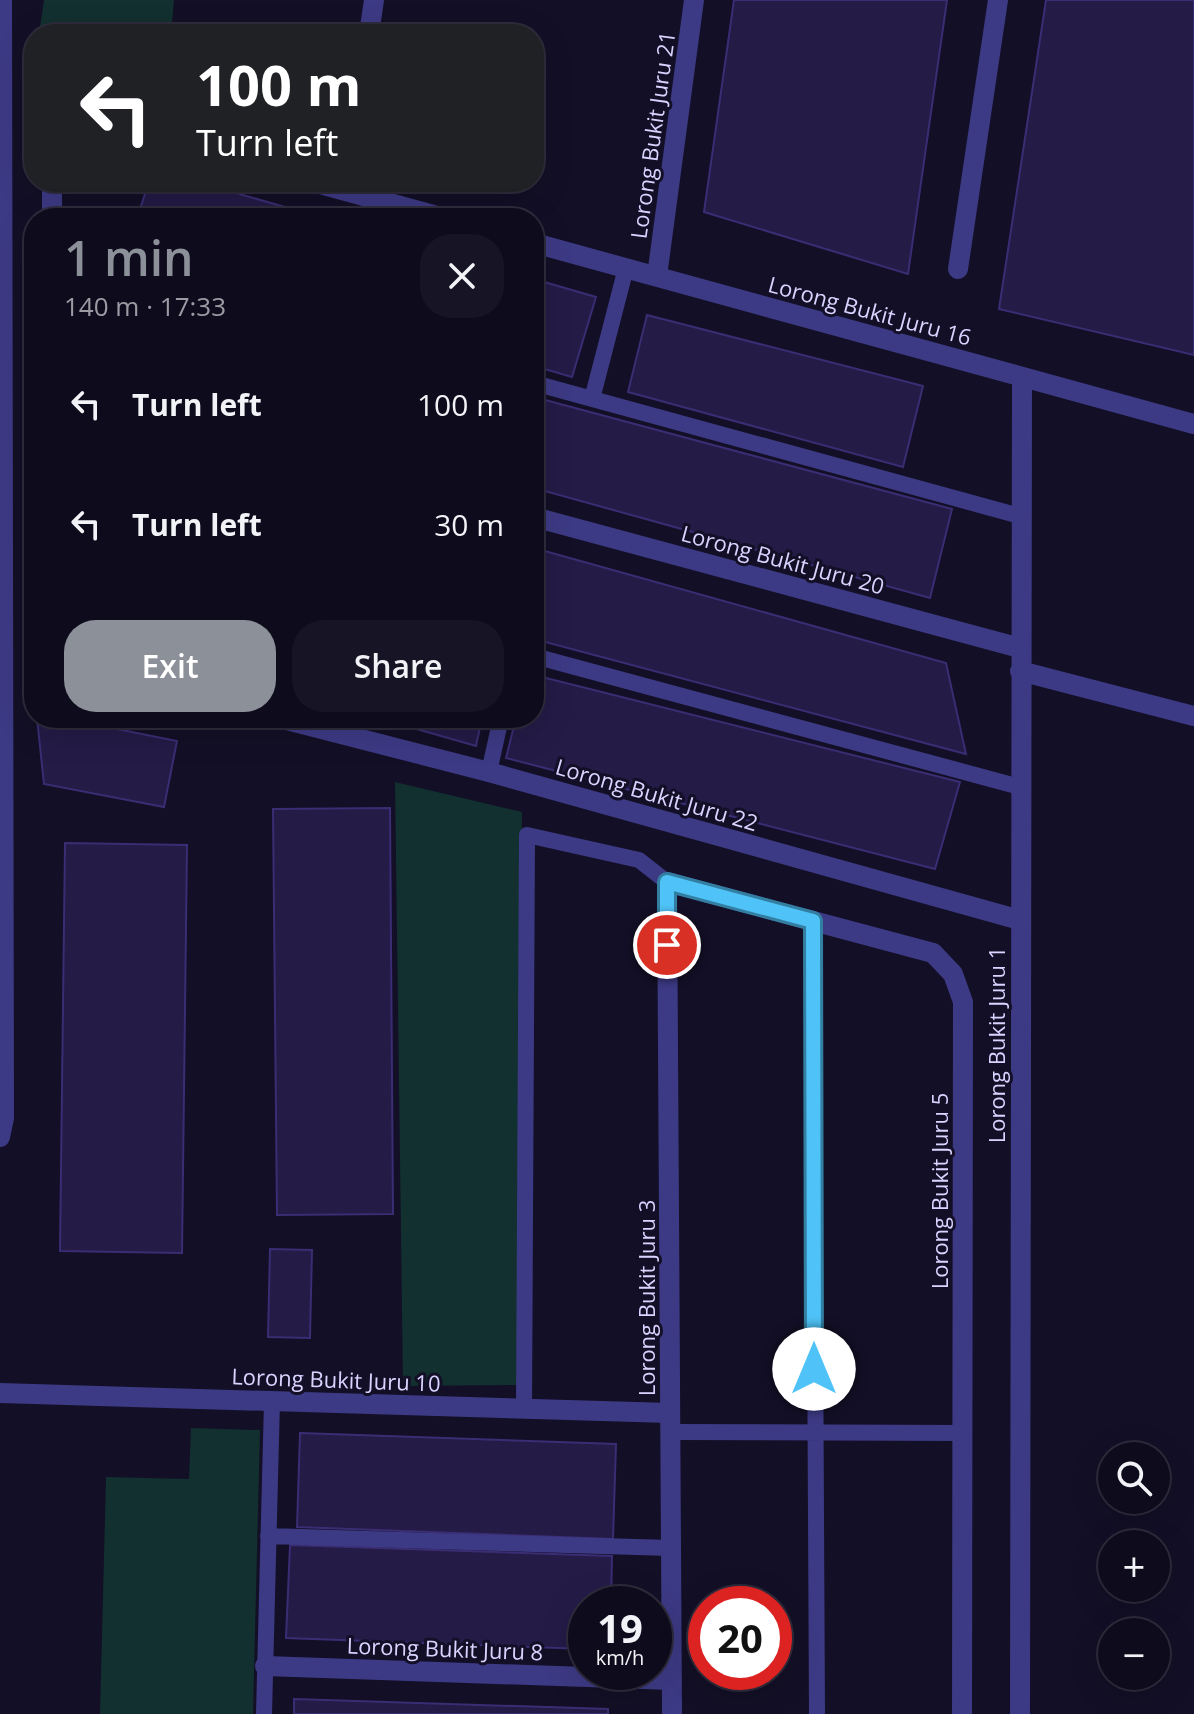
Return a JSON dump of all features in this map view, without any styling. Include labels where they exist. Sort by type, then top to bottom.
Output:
[{"type":"street","points":[[0,1137],[4,1118],[2,0]]},
{"type":"street","points":[[370,24],[374,0]]},
{"type":"street","name":"Lorong Bukit Juru 21","points":[[657,276],[694,0]]},
{"type":"street","points":[[958,269],[998,0]]},
{"type":"street","points":[[365,192],[414,208]]},
{"type":"street","name":"Lorong Bukit Juru 16","points":[[544,246],[1194,424]]},
{"type":"street","name":"Lorong Bukit Juru 1","points":[[1020,1714],[1022,377]]},
{"type":"street","name":"Lorong Bukit Juru 20","points":[[544,520],[1020,648]]},
{"type":"street","points":[[1020,671],[1194,716]]},
{"type":"street","name":"Lorong Bukit Juru 22","points":[[318,728],[489,772],[1020,920]]},
{"type":"street","name":"Lorong Bukit Juru 5","points":[[667,882],[933,953],[953,974],[963,1002],[962,1714]]},
{"type":"street","name":"Lorong Bukit Juru 3","points":[[667,882],[671,1586]]},
{"type":"street","name":"Lorong Bukit Juru 10","points":[[0,1393],[524,1409],[670,1423]]},
{"type":"street","name":"Lorong Bukit Juru 8","points":[[265,1666],[568,1676]]},
{"type":"street","name":"Lorong Bukit Juru 3","points":[[672,1690],[672,1714]]},
{"type":"lane","points":[[592,399],[626,268]]},
{"type":"lane","points":[[544,386],[1020,516]]},
{"type":"lane","points":[[544,659],[1020,787]]},
{"type":"lane","points":[[489,772],[499,728]]},
{"type":"lane","points":[[524,1409],[527,835],[639,860],[667,882]]},
{"type":"lane","points":[[813,921],[817,1714]]},
{"type":"lane","points":[[264,1714],[272,1401]]},
{"type":"lane","points":[[670,1423],[814,1433],[963,1433]]},
{"type":"lane","points":[[268,1536],[671,1548]]},
{"type":"green space","points":[[44,0],[174,0],[172,24],[40,24]]},
{"type":"green space","points":[[395,782],[522,812],[517,1385],[403,1386]]},
{"type":"green space","points":[[191,1428],[260,1430],[253,1714],[100,1714],[106,1477],[189,1479]]},
{"type":"building","points":[[734,0],[947,0],[908,274],[704,212]]},
{"type":"building","points":[[1046,0],[1194,0],[1194,355],[999,309]]},
{"type":"building","points":[[146,192],[233,192],[288,208],[140,208]]},
{"type":"building","points":[[544,282],[596,297],[572,377],[544,369]]},
{"type":"building","points":[[647,315],[923,386],[903,467],[628,392]]},
{"type":"building","points":[[544,400],[952,509],[930,598],[544,491]]},
{"type":"building","points":[[544,551],[946,663],[966,754],[544,642]]},
{"type":"building","points":[[544,678],[960,782],[935,869],[506,758],[514,728],[544,728]]},
{"type":"building","points":[[38,728],[112,728],[177,741],[164,807],[44,784]]},
{"type":"building","points":[[413,728],[480,728],[476,746]]},
{"type":"building","points":[[390,808],[393,1214],[277,1215],[273,809]]},
{"type":"building","points":[[65,843],[187,845],[182,1253],[60,1251]]},
{"type":"building","points":[[270,1249],[312,1250],[310,1338],[268,1337]]},
{"type":"building","points":[[300,1433],[616,1444],[613,1539],[297,1527]]},
{"type":"building","points":[[290,1545],[612,1556],[611,1586],[568,1586],[568,1648],[286,1638]]},
{"type":"building","points":[[294,1699],[608,1709],[608,1714],[294,1714]]},
{"type":"route","points":[[667,945],[667,882],[813,921],[814,1369]]}]
